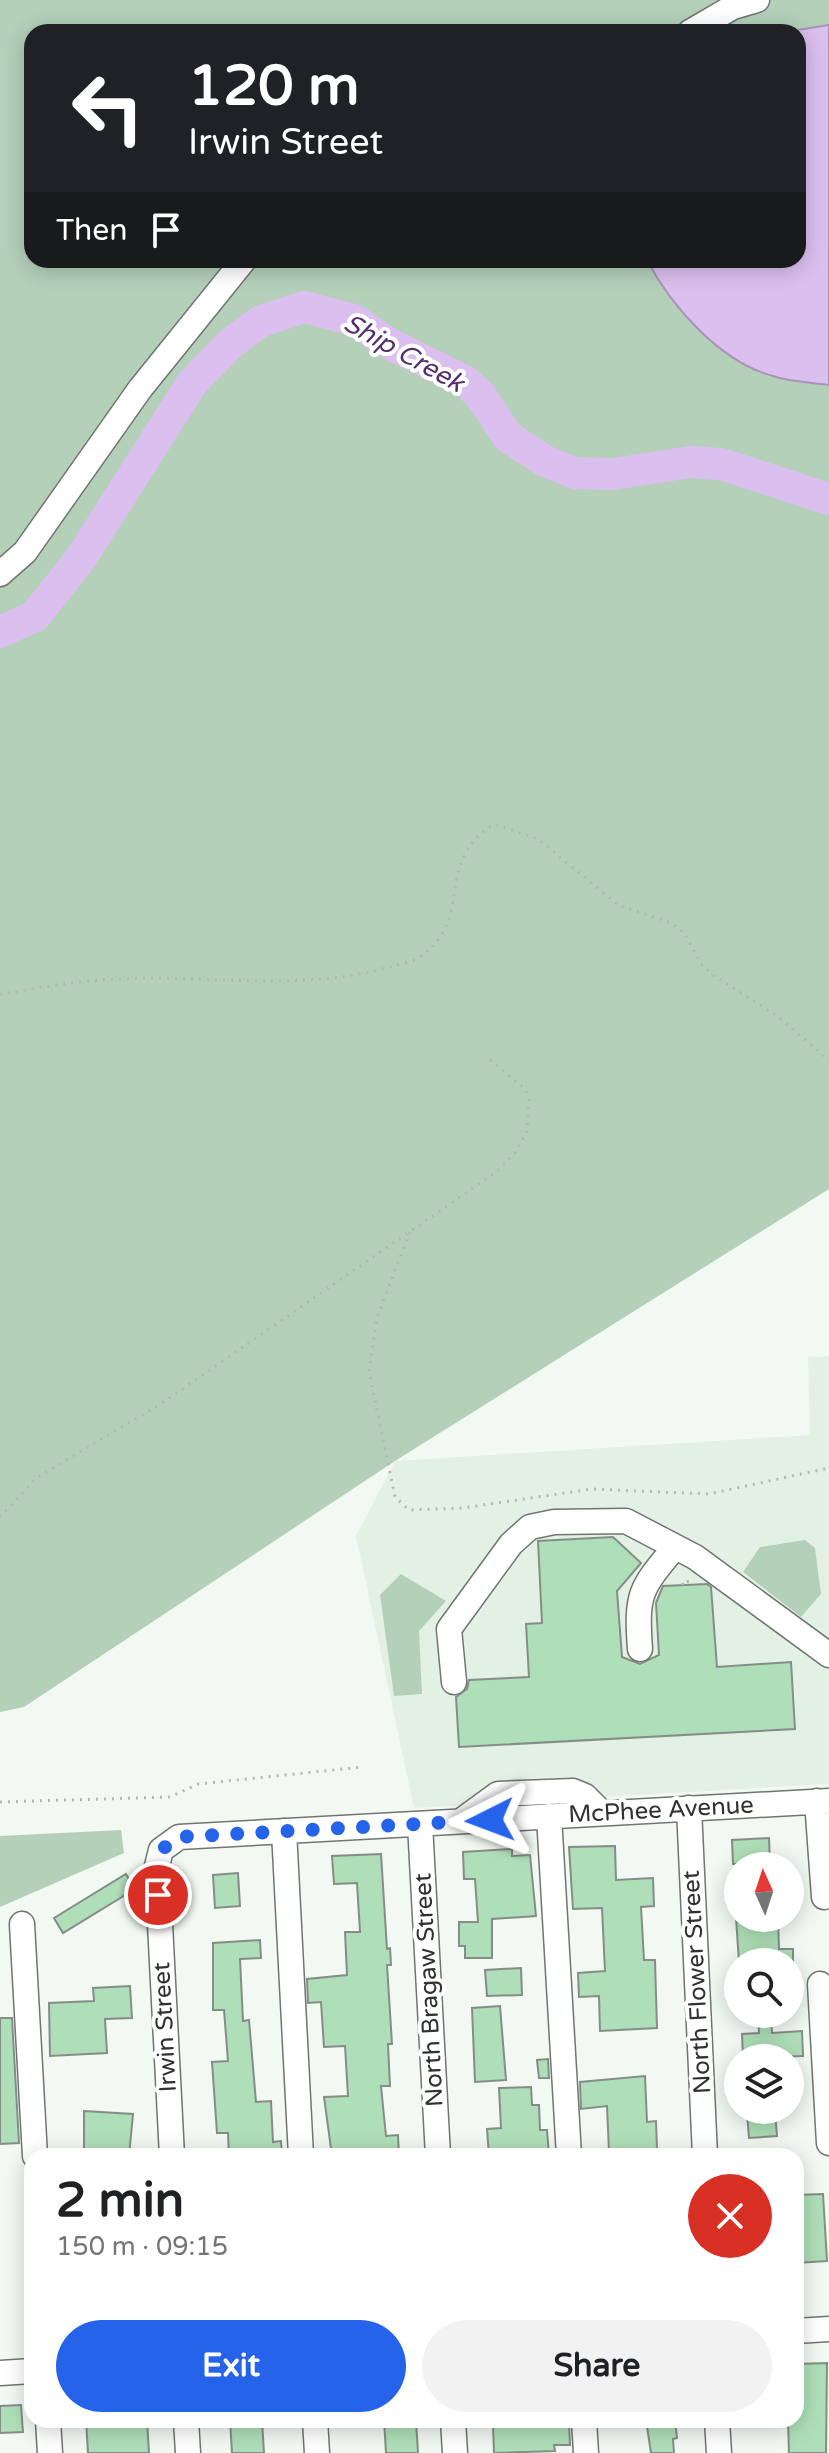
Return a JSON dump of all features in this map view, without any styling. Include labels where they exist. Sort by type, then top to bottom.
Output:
[{"type":"street","points":[[704,24],[733,7],[757,0]]},
{"type":"street","points":[[0,574],[25,552],[140,389],[238,268]]},
{"type":"street","points":[[454,1682],[449,1629],[511,1544],[530,1527],[554,1522],[626,1521],[675,1547],[829,1655]]},
{"type":"street","points":[[640,1649],[637,1605],[649,1579],[675,1547]]},
{"type":"street","points":[[461,1821],[498,1794],[573,1791],[585,1796],[602,1813]]},
{"type":"street","points":[[823,1801],[824,1897]]},
{"type":"street","name":"McPhee Avenue","points":[[161,1850],[179,1837],[823,1801]]},
{"type":"street","name":"North Flower Street","points":[[689,1808],[705,2148]]},
{"type":"street","points":[[549,1816],[569,2148]]},
{"type":"street","name":"North Bragaw Street","points":[[420,1824],[438,2148]]},
{"type":"street","points":[[284,1831],[301,2148]]},
{"type":"street","name":"Irwin Street","points":[[161,1850],[157,1866],[172,2148]]},
{"type":"street","points":[[22,1924],[35,2148]]},
{"type":"street","points":[[820,1984],[829,2143]]},
{"type":"street","points":[[804,2331],[829,2329]]},
{"type":"street","points":[[0,2373],[24,2372]]},
{"type":"street","points":[[48,2428],[50,2453]]},
{"type":"street","points":[[186,2428],[188,2453]]},
{"type":"street","points":[[315,2428],[317,2453]]},
{"type":"street","points":[[453,2428],[455,2453]]},
{"type":"street","points":[[584,2428],[586,2453]]},
{"type":"street","points":[[717,2428],[719,2453]]},
{"type":"path","points":[[0,994],[116,979],[306,981],[377,971],[419,958],[441,939],[452,914],[460,860],[474,837],[494,824],[538,839],[618,905],[672,923],[685,934],[701,964],[713,975],[777,1016],[829,1060]]},
{"type":"path","points":[[0,1517],[36,1478],[162,1403],[496,1172],[515,1153],[527,1131],[529,1099],[525,1089],[487,1057]]},
{"type":"path","points":[[410,1232],[377,1317],[369,1371],[395,1497],[409,1510],[463,1508],[592,1489],[709,1494],[829,1468]]},
{"type":"path","points":[[649,1579],[701,1579],[682,1582],[683,1585]]},
{"type":"path","points":[[0,1802],[170,1797],[198,1784],[362,1767]]},
{"type":"shaded area","points":[[829,25],[829,385],[780,378],[753,369],[734,358],[683,313],[651,268],[806,268],[806,29]]},
{"type":"shaded area","points":[[829,1356],[829,1784],[414,1808],[356,1536],[395,1461],[810,1435],[808,1357]]},
{"type":"green space","points":[[0,0],[829,0],[829,1189],[395,1461],[24,1707],[0,1712]]},
{"type":"green space","points":[[805,1540],[815,1548],[821,1594],[801,1617],[743,1572],[760,1547]]},
{"type":"green space","points":[[401,1574],[446,1601],[419,1631],[422,1694],[394,1696],[380,1595]]},
{"type":"green space","points":[[121,1830],[124,1853],[0,1907],[0,1836]]},
{"type":"building","points":[[613,1537],[641,1563],[617,1591],[622,1657],[640,1664],[659,1655],[656,1603],[663,1586],[707,1584],[711,1587],[717,1667],[791,1662],[795,1729],[459,1747],[456,1697],[467,1689],[469,1680],[529,1677],[526,1624],[542,1623],[538,1541]]},
{"type":"building","points":[[769,1838],[770,1852],[732,1852],[732,1840]]},
{"type":"building","points":[[615,1846],[616,1880],[653,1878],[654,1906],[641,1907],[644,1960],[655,1960],[657,2028],[600,2031],[599,1996],[579,1997],[578,1973],[605,1971],[602,1908],[573,1909],[569,1847]]},
{"type":"building","points":[[512,1849],[512,1856],[530,1855],[536,1916],[492,1919],[492,1958],[465,1958],[465,1946],[459,1946],[459,1922],[478,1922],[475,1879],[464,1879],[463,1852]]},
{"type":"building","points":[[381,1854],[387,1949],[390,1948],[391,1965],[387,1965],[392,2044],[388,2044],[390,2086],[381,2086],[386,2136],[398,2135],[399,2148],[331,2148],[324,2097],[348,2096],[345,2046],[324,2047],[321,2002],[308,2003],[307,1979],[347,1975],[345,1932],[360,1932],[357,1883],[334,1884],[332,1856]]},
{"type":"building","points":[[238,1873],[240,1906],[215,1908],[213,1875]]},
{"type":"building","points":[[126,1874],[135,1889],[63,1933],[54,1918]]},
{"type":"building","points":[[737,1932],[778,1932],[779,1948],[738,1948]]},
{"type":"building","points":[[260,1940],[261,1958],[240,1959],[243,2021],[249,2020],[256,2102],[271,2101],[273,2142],[281,2141],[281,2148],[229,2148],[228,2133],[217,2133],[212,2062],[228,2061],[224,2010],[213,2010],[213,1943]]},
{"type":"building","points":[[521,1968],[522,1995],[487,1996],[485,1970]]},
{"type":"building","points":[[130,1986],[132,2018],[105,2019],[107,2053],[50,2056],[49,2003],[94,2001],[93,1988]]},
{"type":"building","points":[[500,2006],[506,2080],[475,2082],[472,2008]]},
{"type":"building","points":[[0,2018],[12,2018],[19,2143],[0,2144]]},
{"type":"building","points":[[759,2028],[772,2028],[772,2033],[802,2031],[803,2044],[742,2044],[742,2034],[759,2033]]},
{"type":"building","points":[[548,2059],[549,2078],[539,2078],[537,2060]]},
{"type":"building","points":[[645,2076],[647,2122],[656,2121],[657,2148],[609,2148],[607,2106],[581,2109],[580,2082]]},
{"type":"building","points":[[531,2087],[532,2105],[539,2105],[540,2130],[547,2130],[548,2148],[488,2148],[487,2129],[501,2128],[499,2088]]},
{"type":"building","points":[[84,2111],[133,2114],[130,2148],[84,2148]]},
{"type":"building","points":[[748,2124],[776,2124],[777,2136],[749,2138]]},
{"type":"building","points":[[823,2194],[827,2261],[804,2262],[804,2195]]},
{"type":"building","points":[[827,2363],[826,2453],[789,2453],[788,2428],[804,2428],[804,2364]]},
{"type":"building","points":[[21,2405],[23,2432],[0,2433],[0,2406]]},
{"type":"building","points":[[86,2428],[147,2428],[149,2453],[88,2453]]},
{"type":"building","points":[[230,2428],[262,2428],[264,2453],[232,2453]]},
{"type":"building","points":[[384,2428],[416,2428],[418,2453],[386,2453]]},
{"type":"building","points":[[493,2428],[569,2428],[570,2445],[554,2445],[555,2451],[494,2453]]},
{"type":"building","points":[[647,2428],[676,2428],[674,2453],[651,2453]]},
{"type":"waterway","name":"Ship Creek","points":[[0,632],[35,616],[81,558],[192,383],[231,343],[261,321],[304,307],[354,320],[386,342],[465,381],[481,396],[508,437],[545,461],[575,473],[614,474],[690,462],[721,464],[829,499]]},
{"type":"route","points":[[158,1895],[157,1866],[161,1850],[179,1837],[490,1820]]}]
